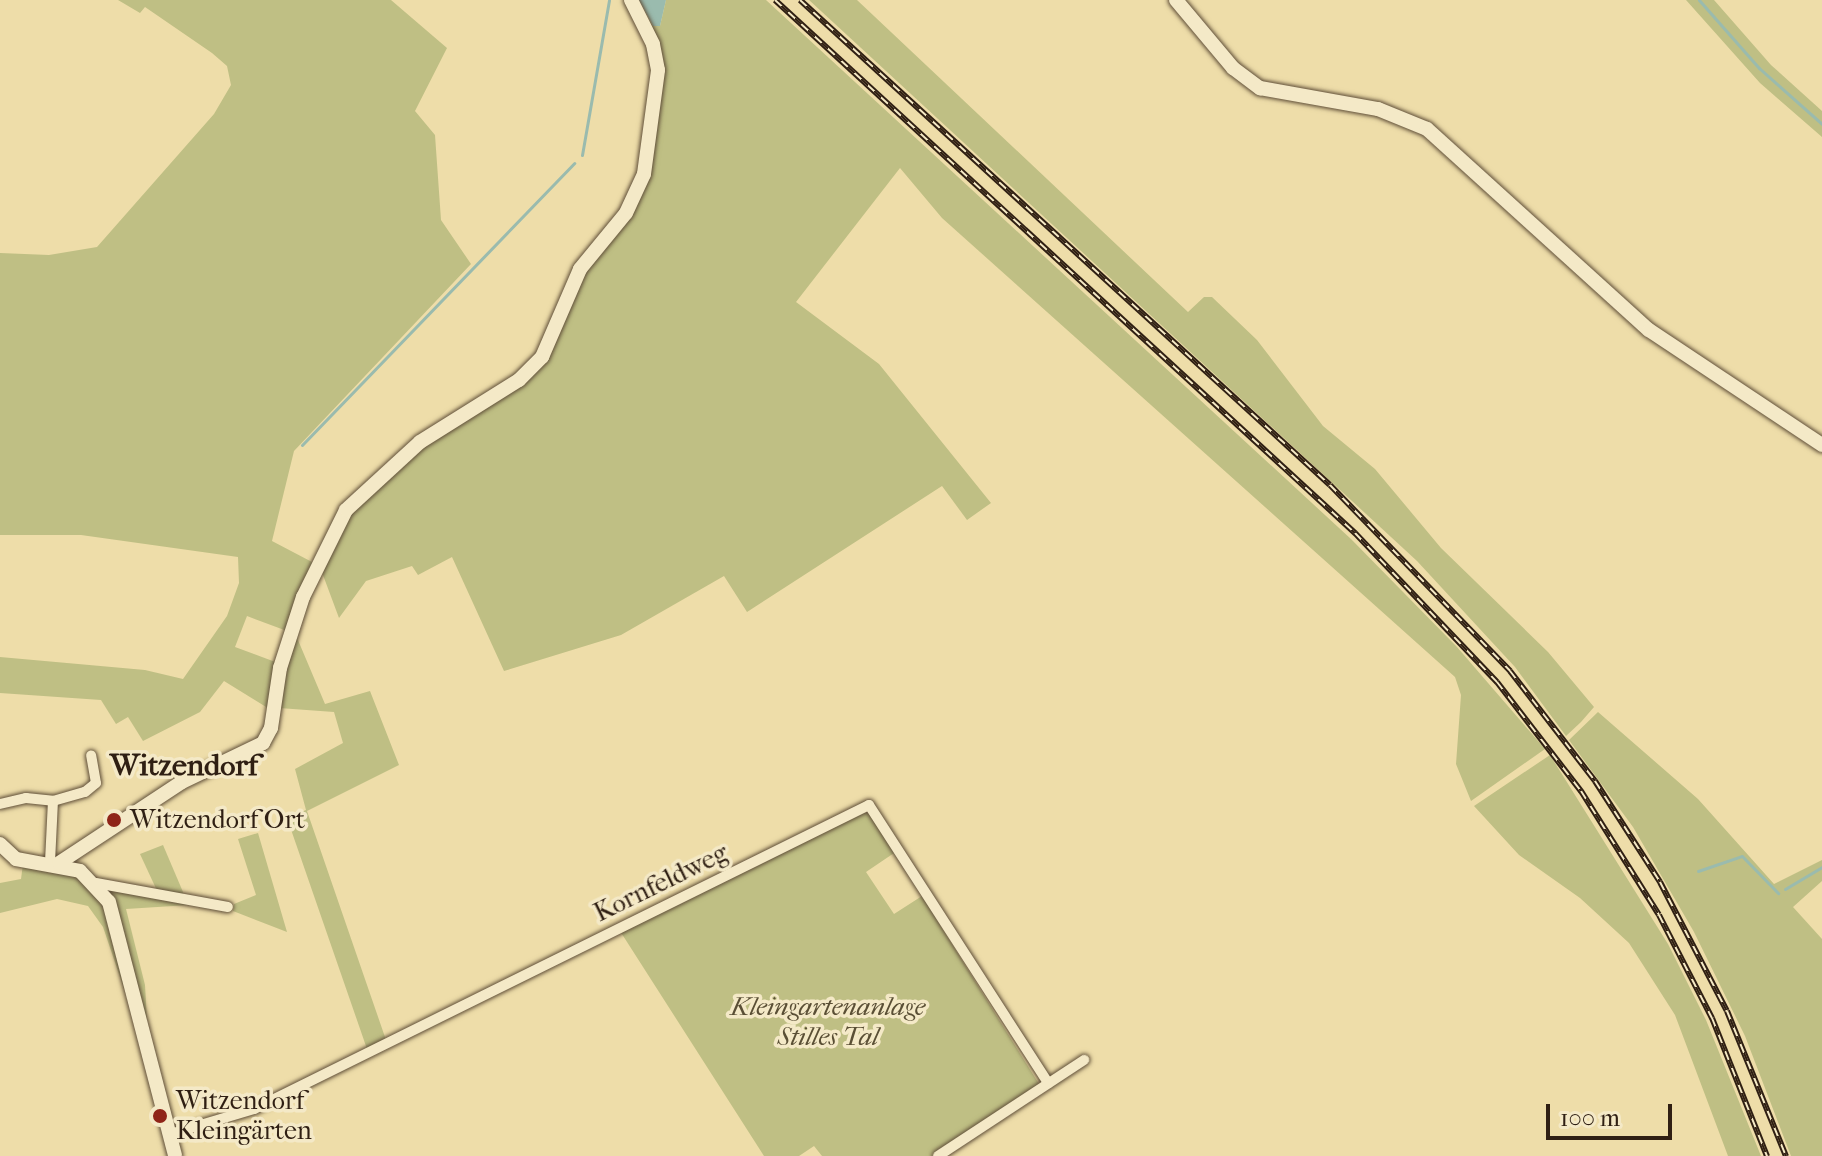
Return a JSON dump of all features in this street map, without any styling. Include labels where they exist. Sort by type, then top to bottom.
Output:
[{"type":"street","points":[[55,863],[182,782],[263,743],[271,728],[289,638],[332,530],[358,497],[420,442],[535,366],[580,269],[632,204],[646,163],[658,70],[653,44],[631,0]]},
{"type":"street","points":[[1176,0],[1233,68],[1260,88],[1378,109],[1427,129],[1649,330],[1822,445]]},
{"type":"street","points":[[0,804],[26,798],[53,801],[93,787],[91,755]]},
{"type":"street","points":[[53,801],[55,863]]},
{"type":"street","name":"Kornfeldweg","points":[[170,1134],[254,1109],[869,805],[1048,1083]]},
{"type":"street","points":[[0,844],[16,859],[55,863],[96,883],[228,907]]},
{"type":"street","points":[[96,883],[120,933],[175,1156]]},
{"type":"street","points":[[938,1156],[1084,1060]]},
{"type":"green space","points":[[118,0],[391,0],[447,48],[415,111],[435,135],[441,220],[471,264],[294,451],[272,541],[312,562],[287,631],[247,616],[235,647],[278,663],[271,710],[224,681],[200,712],[143,741],[128,717],[116,724],[101,700],[0,693],[0,657],[145,670],[183,679],[227,616],[239,583],[238,557],[81,535],[0,535],[0,253],[49,255],[97,247],[214,114],[231,85],[227,66],[212,53],[145,7],[140,13]]},
{"type":"green space","points":[[636,0],[653,26],[660,26],[666,0],[766,0],[1351,539],[1457,647],[1545,749],[1471,801],[1456,764],[1461,695],[1455,677],[942,218],[900,168],[796,302],[879,364],[991,503],[967,520],[942,486],[747,612],[724,576],[621,635],[504,671],[452,557],[418,575],[412,566],[366,581],[339,618],[320,567],[344,522],[407,457],[550,356],[583,271],[622,224],[660,106]]},
{"type":"green space","points":[[809,0],[857,0],[1188,312],[1204,297],[1212,297],[1257,340],[1323,426],[1375,469],[1441,548],[1548,652],[1594,707],[1581,722],[1566,736],[1515,667],[1417,561]]},
{"type":"green space","points":[[1686,0],[1714,0],[1771,65],[1822,111],[1822,137],[1760,83]]},
{"type":"green space","points":[[295,633],[325,704],[370,691],[399,765],[307,811],[386,1040],[367,1049],[287,818],[306,810],[295,769],[343,743],[334,712],[279,708]]},
{"type":"green space","points":[[1598,712],[1698,799],[1774,884],[1822,860],[1822,881],[1793,907],[1822,939],[1822,1156],[1791,1156],[1745,1036],[1694,932],[1633,827],[1569,740]]},
{"type":"green space","points":[[1550,755],[1668,944],[1706,1020],[1761,1156],[1728,1156],[1675,1015],[1629,943],[1580,898],[1519,855],[1474,806]]},
{"type":"green space","name":"Kleingartenanlage Stilles Tal","points":[[861,812],[872,814],[897,851],[866,872],[894,914],[922,896],[1039,1084],[933,1156],[822,1156],[814,1146],[799,1156],[764,1156],[620,931]]},
{"type":"green space","points":[[258,833],[287,932],[233,911],[234,904],[256,895],[238,839]]},
{"type":"green space","points":[[163,845],[186,899],[159,895],[140,854]]},
{"type":"green space","points":[[23,864],[69,869],[105,904],[141,1039],[103,927],[88,906],[57,899],[0,913],[0,883],[21,879]]},
{"type":"green space","points":[[111,887],[189,905],[126,909],[145,985],[148,1037],[107,889]]},
{"type":"shaded area","points":[[639,0],[666,0],[660,26],[653,26]]},
{"type":"waterway","points":[[582,155],[609,0]]},
{"type":"waterway","points":[[1699,0],[1759,68],[1822,124]]},
{"type":"waterway","points":[[302,445],[574,163]]},
{"type":"waterway","points":[[1698,871],[1742,856],[1778,893]]},
{"type":"waterway","points":[[1785,889],[1822,867]]},
{"type":"railway","points":[[775,0],[1355,533],[1497,682],[1581,791],[1659,915],[1712,1018],[1767,1156]]},
{"type":"railway","points":[[800,0],[1330,485],[1510,671],[1595,781],[1660,882],[1727,1011],[1786,1156]]},
{"type":"place","name":"Witzendorf Ort","points":[[114,820]]},
{"type":"place","name":"Witzendorf Kleingärten","points":[[160,1116]]},
{"type":"district","name":"Witzendorf","points":[[184,766]]}]
